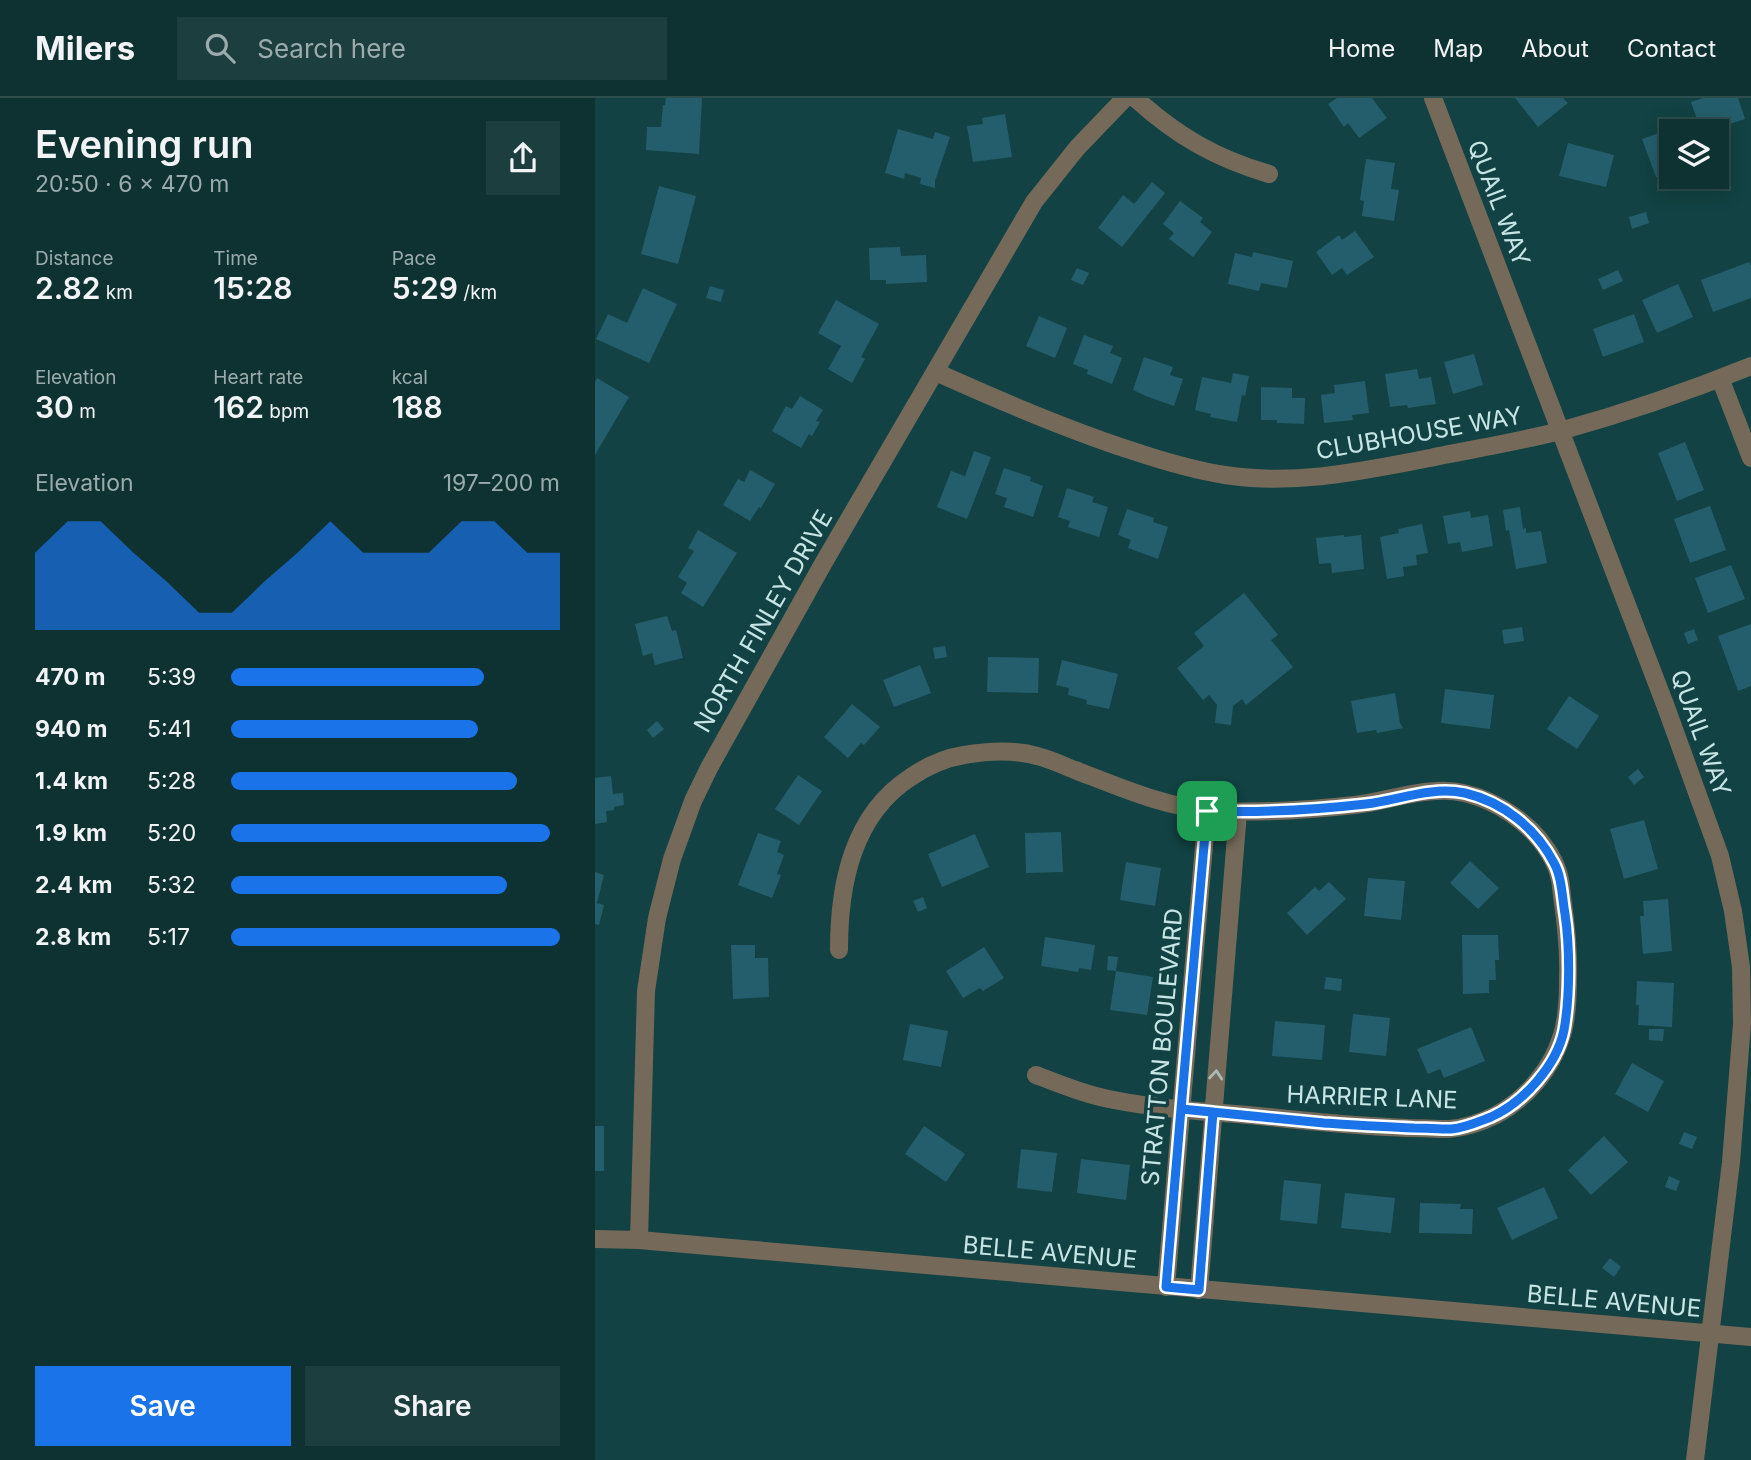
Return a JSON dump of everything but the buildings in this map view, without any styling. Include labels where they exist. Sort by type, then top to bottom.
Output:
[{"type":"street","name":"NORTH FINLEY DRIVE","points":[[639,1240],[646,991],[657,918],[672,859],[693,801],[824,562],[1034,202],[1077,148],[1125,98]]},
{"type":"street","points":[[1135,98],[1160,120],[1201,147],[1245,167],[1269,174]]},
{"type":"street","name":"QUAIL WAY","points":[[1433,98],[1666,707],[1720,856],[1733,911],[1741,967],[1742,1024],[1731,1162],[1695,1460]]},
{"type":"street","name":"CLUBHOUSE WAY","points":[[936,372],[1009,405],[1103,441],[1179,466],[1264,479],[1350,474],[1559,431],[1636,409],[1751,366]]},
{"type":"street","points":[[1720,378],[1751,458]]},
{"type":"street","name":"HARRIER LANE","points":[[839,950],[839,914],[845,878],[859,837],[877,806],[899,785],[925,768],[953,757],[989,751],[1019,752],[1037,756],[1121,788],[1190,810],[1300,811],[1368,803],[1438,790],[1465,793],[1491,802],[1515,816],[1536,835],[1559,873],[1568,932],[1564,1032],[1553,1058],[1538,1081],[1522,1097],[1494,1115],[1468,1126],[1452,1129],[1367,1127],[1181,1109],[1116,1101],[1083,1093],[1036,1074]]},
{"type":"street","name":"STRATTON BOULEVARD","points":[[1166,1287],[1207,811]]},
{"type":"street","points":[[1199,1290],[1238,812]]},
{"type":"street","name":"BELLE AVENUE","points":[[595,1239],[639,1240],[1751,1337]]},
{"type":"route","points":[[1207,811],[1181,1109],[1213,1112],[1199,1290],[1166,1287],[1181,1109],[1367,1127],[1452,1129],[1468,1126],[1494,1115],[1522,1097],[1538,1081],[1553,1058],[1564,1032],[1568,982],[1568,932],[1559,873],[1536,835],[1515,816],[1491,802],[1465,793],[1438,790],[1368,803],[1300,811],[1207,811]]}]
